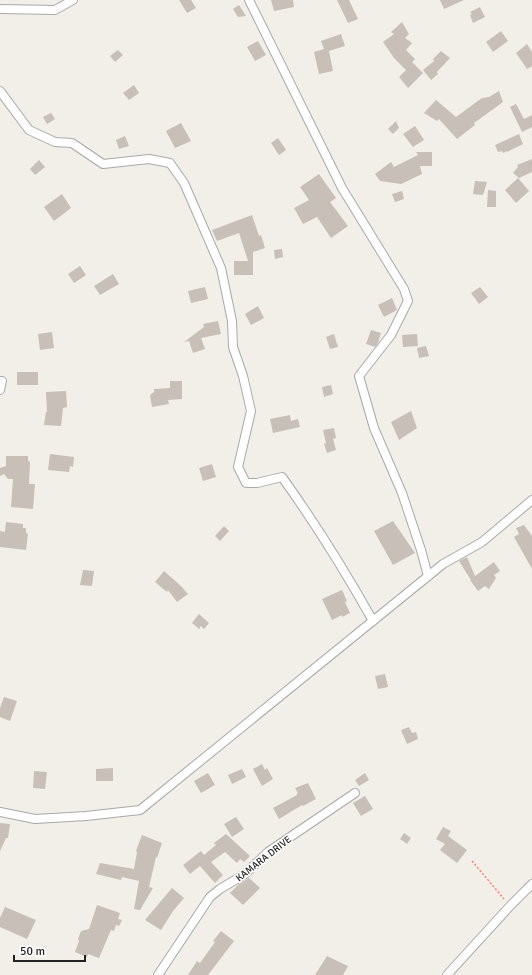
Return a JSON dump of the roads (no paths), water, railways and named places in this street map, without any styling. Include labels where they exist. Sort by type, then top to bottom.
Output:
[{"type":"street","points":[[0,8],[55,10],[73,0]]},
{"type":"street","points":[[249,0],[342,188],[404,289],[408,301],[391,335],[359,376],[374,428],[402,493],[422,550],[428,576]]},
{"type":"street","points":[[0,91],[29,130],[55,142],[72,143],[103,164],[148,159],[170,163],[184,183],[221,268],[232,321],[234,347],[243,376],[251,411],[238,467],[246,483],[257,483],[282,477],[308,513],[373,621]]},
{"type":"street","points":[[0,381],[2,381],[0,390]]},
{"type":"street","points":[[0,812],[35,819],[140,810],[443,564],[482,542],[532,500]]},
{"type":"street","name":"KAMARA DRIVE","points":[[158,975],[210,897],[245,874],[268,852],[355,793]]},
{"type":"street","points":[[447,975],[532,884]]}]
